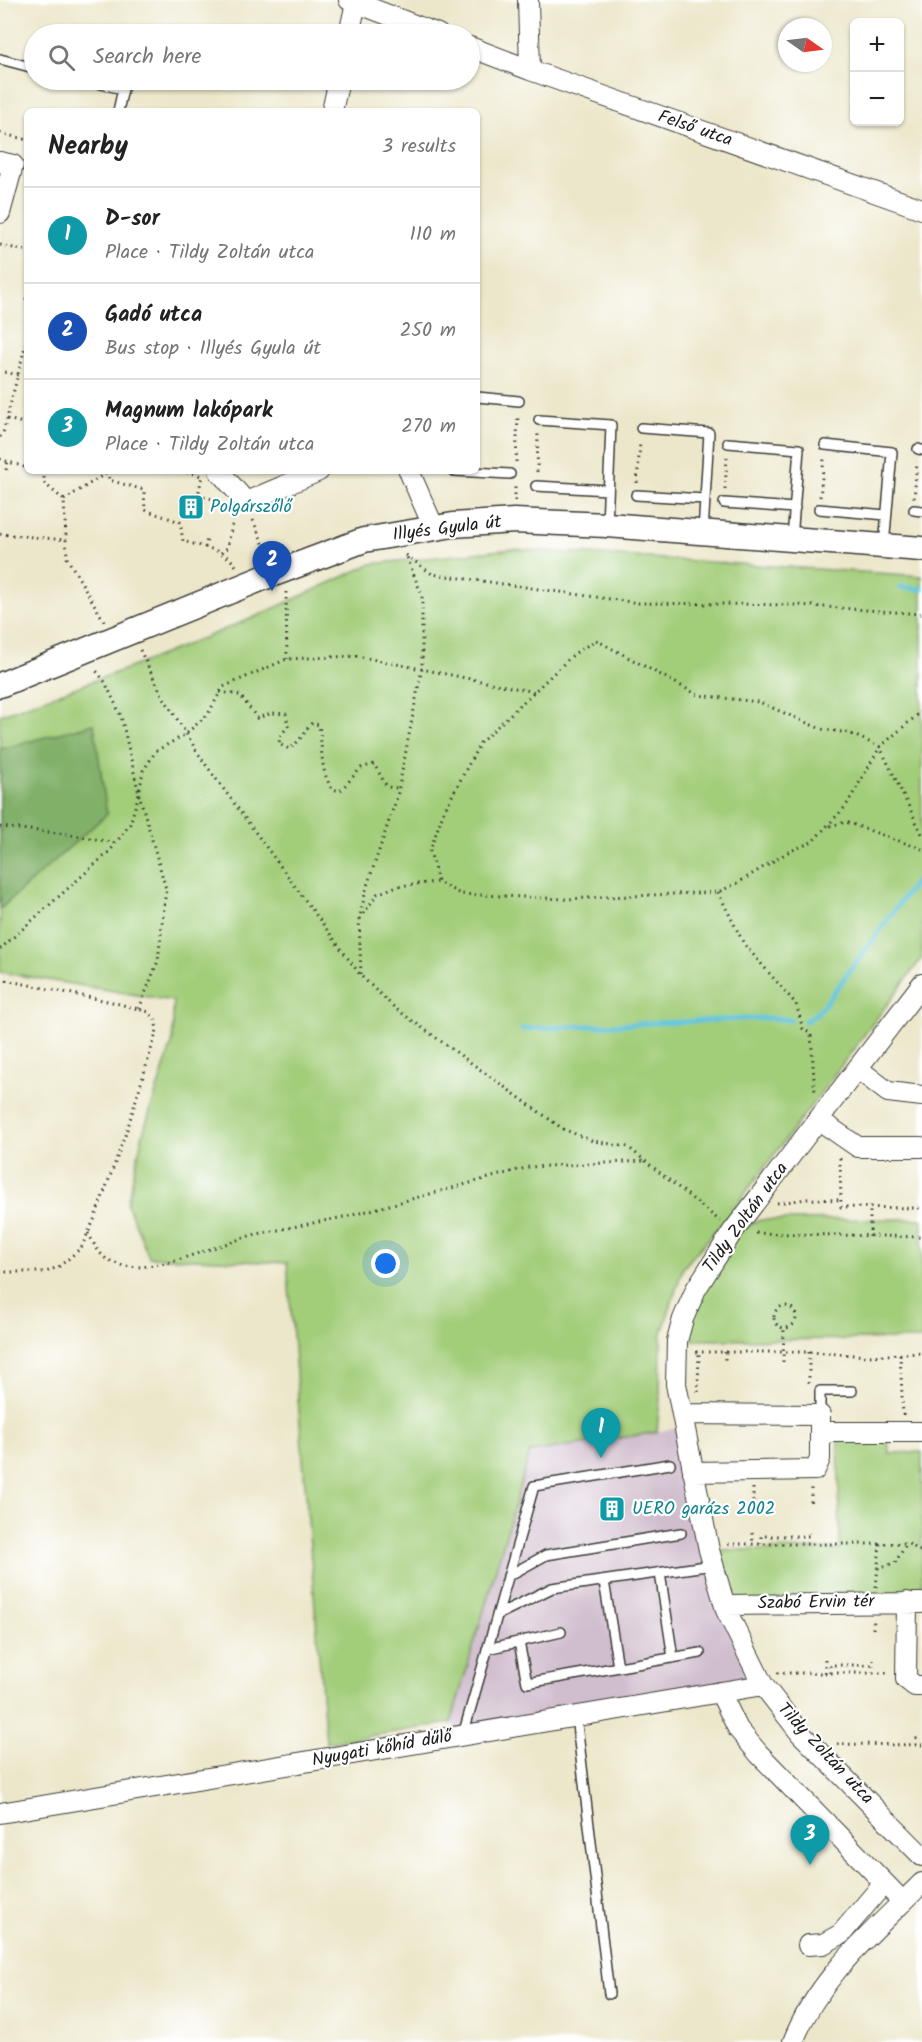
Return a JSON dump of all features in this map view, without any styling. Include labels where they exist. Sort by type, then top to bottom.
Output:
[{"type":"street","points":[[528,0],[530,70]]},
{"type":"street","points":[[350,24],[352,1],[412,24]]},
{"type":"street","name":"Felső utca","points":[[480,51],[922,209]]},
{"type":"street","points":[[333,108],[337,90]]},
{"type":"street","points":[[0,213],[13,165]]},
{"type":"street","points":[[222,474],[246,502],[312,474]]},
{"type":"street","points":[[410,474],[434,528]]},
{"type":"street","name":"Illyés Gyula út","points":[[0,685],[123,636],[280,565],[364,540],[402,545],[434,528],[453,525],[514,521],[607,525],[922,549]]},
{"type":"street","name":"Tildy Zoltán utca","points":[[922,984],[733,1231],[696,1289],[682,1319],[677,1341],[676,1384],[684,1414],[693,1472],[713,1565],[725,1605],[801,1734],[922,1856]]},
{"type":"street","points":[[858,1069],[888,1092],[922,1096]]},
{"type":"street","points":[[824,1114],[841,1136],[858,1147],[922,1147]]},
{"type":"street","points":[[684,1414],[913,1432]]},
{"type":"street","points":[[693,1472],[815,1470],[820,1460],[820,1423]]},
{"type":"street","name":"Szabó Ervin tér","points":[[725,1605],[914,1603],[906,1673]]},
{"type":"street","points":[[906,1673],[906,1679],[915,1686],[922,1686]]},
{"type":"street","name":"Nyugati kőhíd dűlő","points":[[0,1813],[720,1692],[769,1679]]},
{"type":"street","points":[[720,1692],[738,1729],[759,1754],[903,1902]]},
{"type":"street","points":[[808,1945],[823,1944],[841,1934],[884,1883]]},
{"type":"street","points":[[793,2042],[802,2019],[816,1995],[842,1963],[922,1883]]},
{"type":"lane","points":[[0,59],[24,65]]},
{"type":"lane","points":[[119,108],[123,90]]},
{"type":"lane","points":[[480,397],[519,401]]},
{"type":"lane","points":[[538,420],[611,425],[607,525]]},
{"type":"lane","points":[[641,428],[709,433],[703,532]]},
{"type":"lane","points":[[728,443],[799,449],[792,539]]},
{"type":"lane","points":[[825,445],[892,452],[884,546]]},
{"type":"lane","points":[[480,472],[510,474]]},
{"type":"lane","points":[[536,486],[608,490]]},
{"type":"lane","points":[[636,495],[705,499]]},
{"type":"lane","points":[[724,503],[795,508]]},
{"type":"lane","points":[[819,509],[886,515]]},
{"type":"lane","points":[[820,1423],[820,1390],[852,1391]]},
{"type":"lane","points":[[463,1735],[534,1486],[670,1464]]},
{"type":"lane","points":[[508,1576],[546,1555],[681,1533]]},
{"type":"lane","points":[[497,1615],[552,1588],[713,1565]]},
{"type":"lane","points":[[660,1573],[673,1658]]},
{"type":"lane","points":[[604,1581],[618,1667]]},
{"type":"lane","points":[[487,1649],[561,1632]]},
{"type":"lane","points":[[519,1642],[527,1683],[700,1653]]},
{"type":"lane","points":[[576,1716],[609,1994]]},
{"type":"path","points":[[0,133],[24,139]]},
{"type":"path","points":[[0,245],[24,250]]},
{"type":"path","points":[[0,437],[7,419],[24,351]]},
{"type":"path","points":[[5,372],[18,375]]},
{"type":"path","points":[[7,419],[24,423]]},
{"type":"path","points":[[536,486],[538,420]]},
{"type":"path","points":[[636,495],[641,428]]},
{"type":"path","points":[[724,503],[728,443]]},
{"type":"path","points":[[819,509],[825,445]]},
{"type":"path","points":[[918,510],[920,450]]},
{"type":"path","points":[[0,459],[24,467]]},
{"type":"path","points":[[6,470],[8,461]]},
{"type":"path","points":[[44,474],[44,483],[64,500],[68,558],[161,693],[203,761],[361,976],[396,1009],[563,1129],[593,1141],[628,1148],[733,1231],[922,1237]]},
{"type":"path","points":[[64,500],[105,474]]},
{"type":"path","points":[[108,474],[109,480],[144,489],[145,510],[180,522],[183,541],[221,552],[233,561]]},
{"type":"path","points":[[192,474],[202,476],[198,496],[215,502],[226,502]]},
{"type":"path","points":[[133,486],[135,480]]},
{"type":"path","points":[[507,503],[515,503]]},
{"type":"path","points":[[170,518],[171,511]]},
{"type":"path","points":[[221,552],[226,548],[234,515]]},
{"type":"path","points":[[258,531],[280,565],[285,600],[287,659]]},
{"type":"path","points":[[0,534],[66,540]]},
{"type":"path","points":[[205,548],[207,539]]},
{"type":"path","points":[[402,545],[432,574],[638,603],[798,605],[922,614]]},
{"type":"path","points":[[361,976],[359,920],[367,886],[399,788],[422,668],[422,596],[402,545]]},
{"type":"path","points":[[438,882],[430,850],[443,813],[480,743],[574,654],[596,640],[698,695],[759,702],[821,729],[849,733],[880,747],[922,834]]},
{"type":"path","points":[[0,949],[110,851],[130,824],[143,771],[156,751],[186,734],[208,714],[223,687],[287,659],[357,656],[535,692]]},
{"type":"path","points":[[89,662],[105,682],[121,716],[139,794],[166,889],[158,961],[139,1010]]},
{"type":"path","points":[[220,692],[240,695],[258,718],[273,713],[286,714],[288,726],[280,737],[279,744],[289,749],[297,744],[312,723],[319,725],[322,740],[321,762],[326,780],[332,789],[340,791],[361,768],[374,764],[387,787],[399,788]]},
{"type":"path","points":[[359,920],[377,894],[397,886],[438,882],[460,894],[565,899],[718,892],[736,884],[788,852],[812,842],[846,806],[880,747],[922,711]]},
{"type":"path","points":[[829,826],[846,822],[922,849]]},
{"type":"path","points":[[0,827],[68,834],[116,843]]},
{"type":"path","points":[[718,892],[744,944],[796,1004],[803,1029],[811,1034],[813,1092],[824,1114]]},
{"type":"path","points":[[0,979],[149,1012],[155,1019],[157,1030],[126,1133],[81,1248],[60,1266],[46,1272],[0,1272]]},
{"type":"path","points":[[841,1136],[838,1148],[841,1161],[841,1207],[922,1208]]},
{"type":"path","points":[[88,1233],[98,1251],[113,1263],[141,1267],[172,1262],[252,1235],[348,1216],[528,1167],[644,1161]]},
{"type":"path","points":[[775,1203],[807,1199],[841,1200]]},
{"type":"path","points":[[870,1201],[870,1237]]},
{"type":"path","points":[[785,1306],[790,1307],[796,1315],[794,1325],[784,1328],[776,1324],[774,1314],[780,1307],[785,1306]]},
{"type":"path","points":[[783,1362],[784,1328]]},
{"type":"path","points":[[691,1352],[809,1352],[869,1356],[922,1353]]},
{"type":"path","points":[[684,1414],[685,1401],[698,1401],[699,1352]]},
{"type":"path","points":[[725,1352],[726,1361]]},
{"type":"path","points":[[809,1352],[810,1391]]},
{"type":"path","points":[[900,1354],[913,1432]]},
{"type":"path","points":[[753,1488],[753,1501]]},
{"type":"path","points":[[811,1488],[811,1502]]},
{"type":"path","points":[[752,1533],[753,1544]]},
{"type":"path","points":[[761,1544],[761,1536],[809,1535],[810,1544]]},
{"type":"path","points":[[722,1544],[907,1543],[922,1552]]},
{"type":"path","points":[[878,1568],[895,1563],[907,1543]]},
{"type":"path","points":[[875,1603],[879,1544]]},
{"type":"path","points":[[825,1659],[825,1673]]},
{"type":"path","points":[[873,1660],[873,1673]]},
{"type":"path","points":[[830,1673],[830,1665],[873,1665]]},
{"type":"path","points":[[769,1679],[825,1673],[906,1673]]},
{"type":"path","points":[[916,1735],[916,1745]]},
{"type":"path","points":[[828,1744],[922,1745]]},
{"type":"shaded area","points":[[684,1427],[709,1550],[763,1685],[463,1735],[451,1723],[530,1452]]},
{"type":"green space","points":[[512,549],[922,576],[922,958],[728,1216],[683,1268],[661,1336],[657,1432],[530,1452],[451,1723],[326,1743],[287,1263],[149,1257],[127,1204],[143,1133],[173,1040],[173,1001],[0,972],[0,715],[137,665],[255,617],[371,564]]},
{"type":"green space","points":[[94,724],[107,814],[0,909],[0,749]]},
{"type":"green space","points":[[922,1219],[922,1339],[685,1340],[685,1319],[737,1235],[757,1220]]},
{"type":"green space","points":[[838,1431],[888,1432],[889,1453],[922,1452],[922,1603],[725,1605],[709,1550],[840,1549]]},
{"type":"waterway","points":[[900,587],[922,589]]},
{"type":"waterway","points":[[805,1021],[815,1015],[828,1000],[922,873]]},
{"type":"waterway","points":[[522,1029],[765,1018],[791,1020]]},
{"type":"place","name":"Polgárszőlő","points":[[191,507]]},
{"type":"place","name":"Gadó utca","points":[[272,591]]},
{"type":"place","name":"D-sor","points":[[601,1458]]},
{"type":"place","name":"UERO garázs 2002","points":[[612,1509]]},
{"type":"place","name":"Magnum lakópark","points":[[810,1865]]}]
